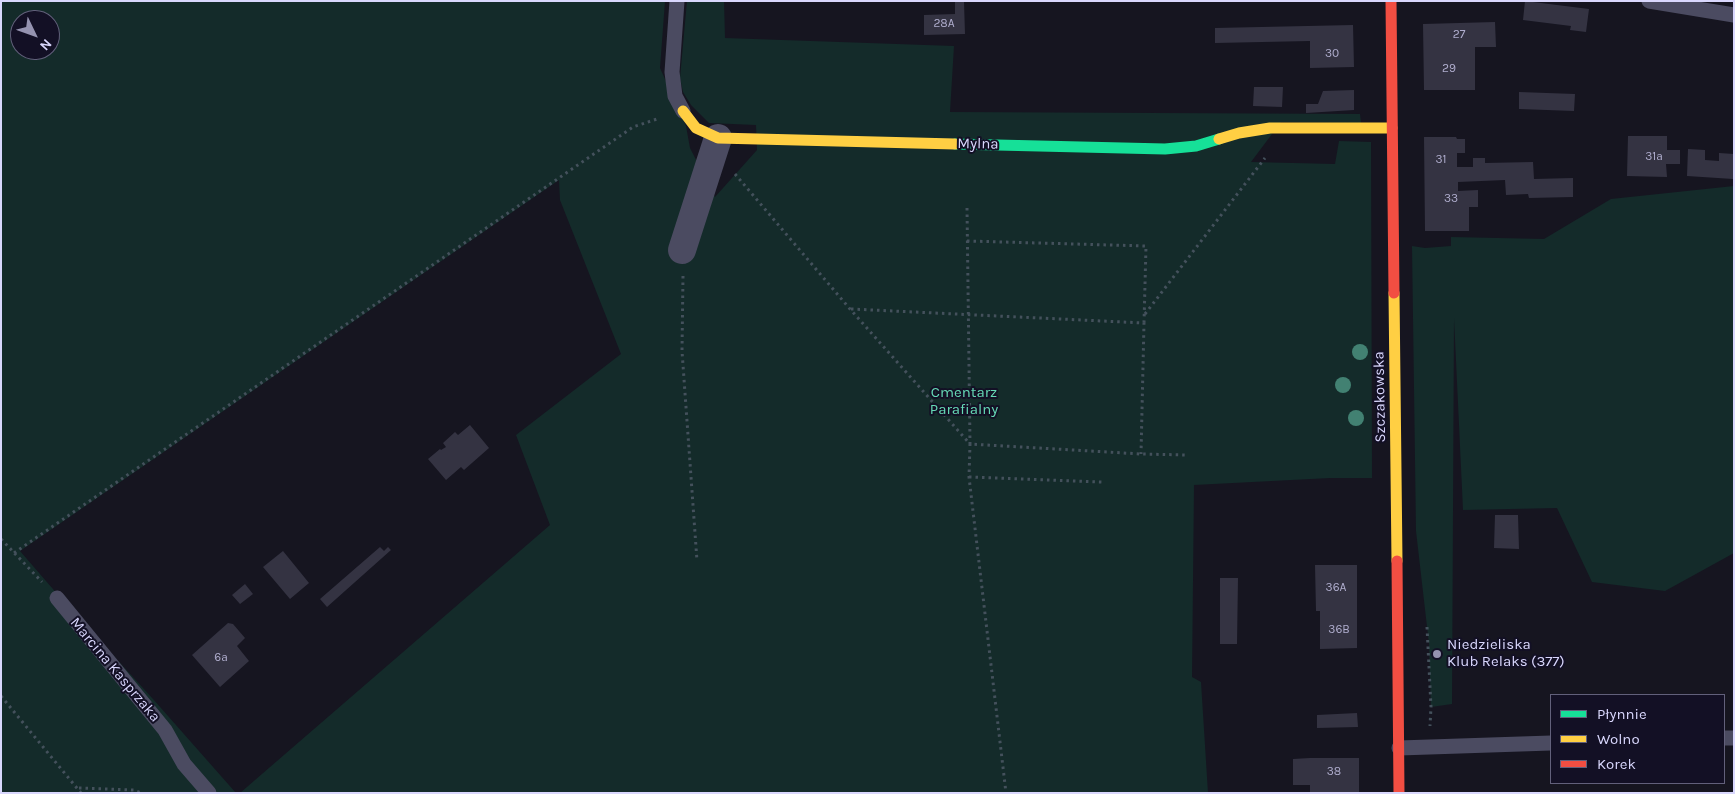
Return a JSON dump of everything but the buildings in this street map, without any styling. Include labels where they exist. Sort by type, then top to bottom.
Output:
[{"type":"street","name":"Szczakowska","points":[[1391,1],[1399,793]]},
{"type":"street","name":"Mylna","points":[[683,111],[696,128],[718,138],[1165,149],[1196,146],[1239,133],[1270,128],[1392,128]]},
{"type":"street","points":[[682,250],[718,138]]},
{"type":"lane","name":"Mylna","points":[[677,1],[672,72],[675,96],[683,111]]},
{"type":"lane","points":[[1649,1],[1734,14]]},
{"type":"lane","name":"Marcina Kasprzaka","points":[[57,598],[165,730],[184,764],[209,793]]},
{"type":"lane","points":[[1399,748],[1550,743]]},
{"type":"path","points":[[14,553],[633,127],[683,111]]},
{"type":"path","points":[[1145,314],[1289,128]]},
{"type":"path","points":[[718,138],[735,174],[850,309],[970,444],[1187,455]]},
{"type":"path","points":[[967,208],[970,477],[1006,793]]},
{"type":"path","points":[[967,240],[1146,246],[1141,454]]},
{"type":"path","points":[[682,250],[684,294],[682,351],[697,561]]},
{"type":"path","points":[[850,309],[1144,323]]},
{"type":"path","points":[[970,477],[1102,482]]},
{"type":"path","points":[[1,539],[57,598]]},
{"type":"path","points":[[1,696],[81,793]]},
{"type":"path","points":[[78,788],[134,790],[141,793]]},
{"type":"green space","name":"Cmentarz Parafialny","points":[[1,1],[665,1],[660,68],[686,126],[690,148],[715,197],[757,150],[756,125],[709,123],[691,105],[683,92],[680,78],[687,1],[724,1],[725,38],[954,46],[950,112],[1360,114],[1361,123],[1281,122],[1251,162],[1335,164],[1339,141],[1371,142],[1372,478],[1330,478],[1194,485],[1192,677],[1201,682],[1208,793],[240,793],[550,525],[516,435],[621,354],[560,200],[559,180],[20,551],[236,793],[1,793]]},
{"type":"green space","points":[[1734,186],[1734,553],[1665,591],[1592,582],[1557,508],[1463,510],[1454,318],[1452,704],[1431,707],[1429,644],[1416,531],[1412,246],[1425,248],[1451,246],[1451,237],[1544,239],[1611,199]]},
{"type":"traffic: fast","points":[[955,144],[1165,149],[1196,146],[1219,139]]},
{"type":"traffic: slow","points":[[683,111],[696,128],[718,138],[955,144]]},
{"type":"traffic: slow","points":[[1219,139],[1239,133],[1270,128],[1392,128]]},
{"type":"traffic: slow","points":[[1394,293],[1397,561]]},
{"type":"traffic: jam","points":[[1391,1],[1394,293]]},
{"type":"traffic: jam","points":[[1397,561],[1399,793]]},
{"type":"place","name":"Niedzieliska Klub Relaks (377)","points":[[1437,654]]}]
